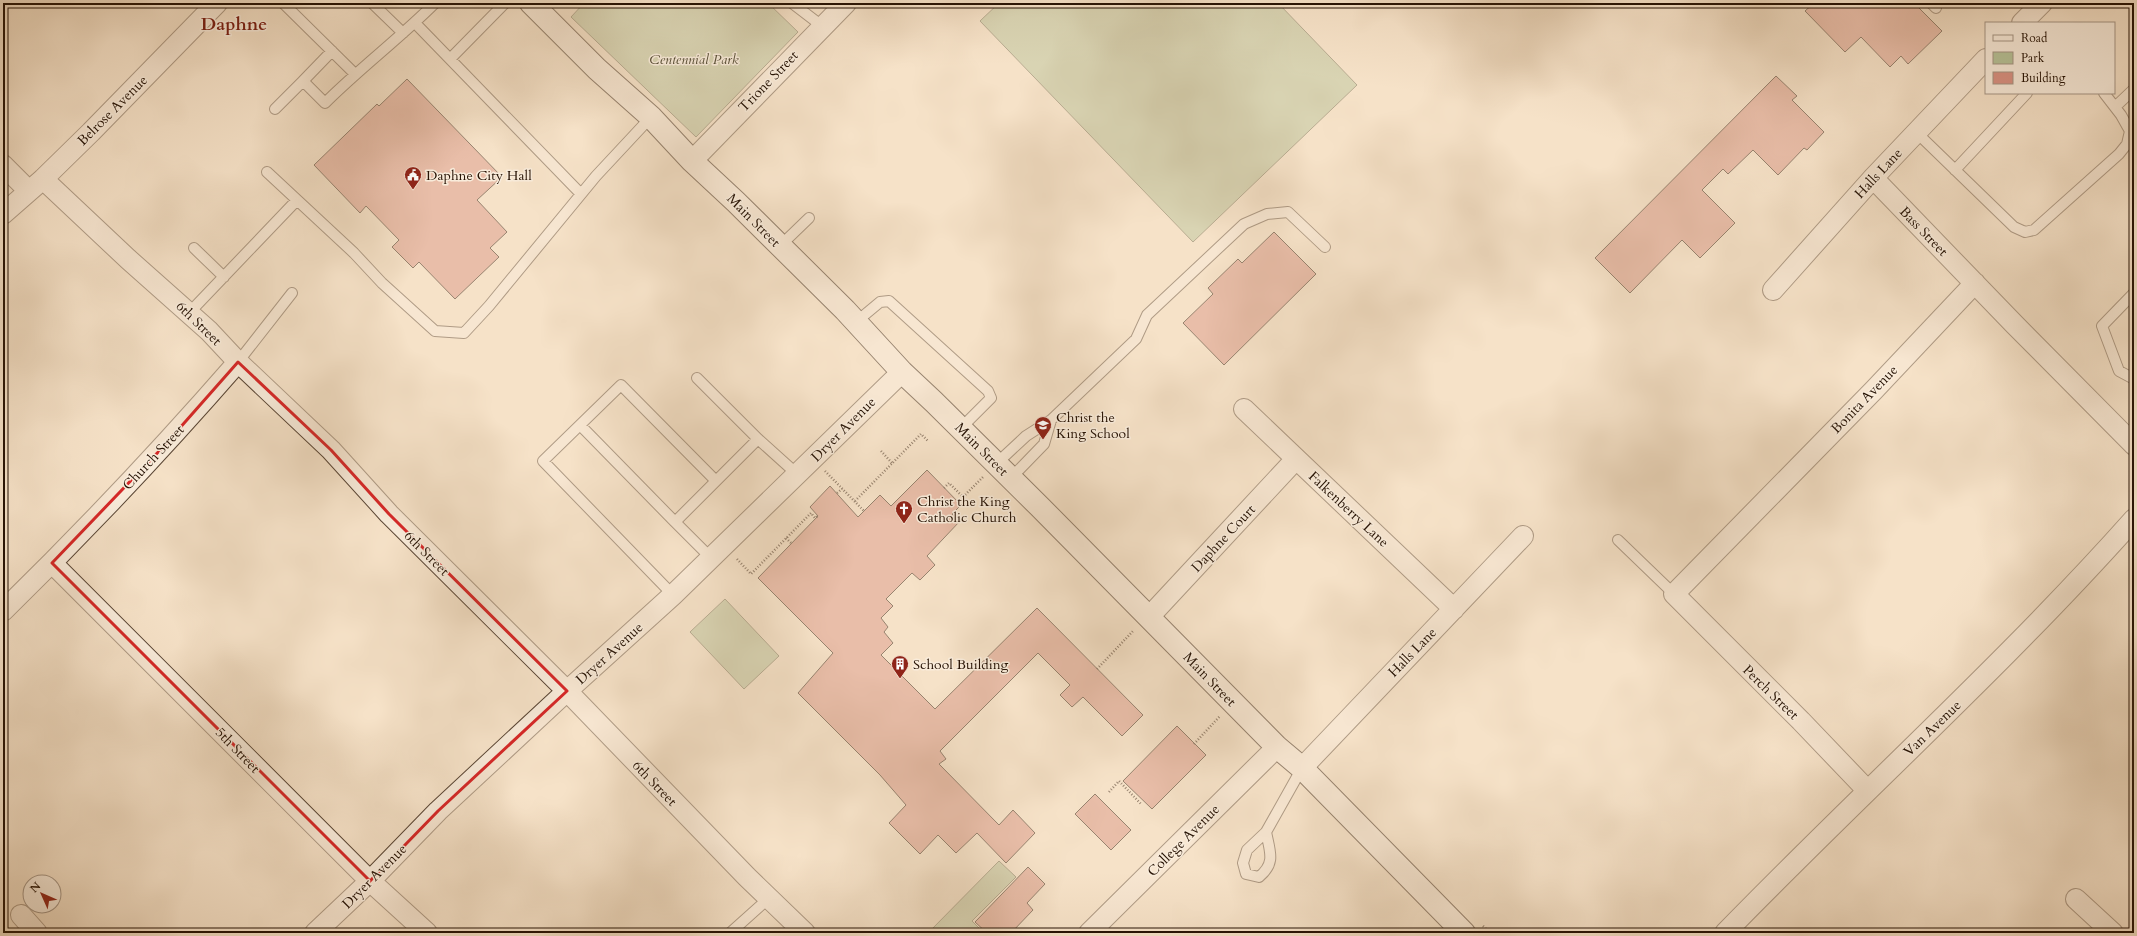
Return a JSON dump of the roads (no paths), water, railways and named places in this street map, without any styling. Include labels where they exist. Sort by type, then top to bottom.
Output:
[{"type":"main road","name":"Main Street","points":[[531,3],[597,68],[651,117],[692,161],[856,322],[902,372],[1004,471],[1142,624],[1302,768],[1464,933]]},
{"type":"street","name":"Belrose Avenue","points":[[3,214],[217,3]]},
{"type":"street","name":"Trione Street","points":[[692,161],[846,3]]},
{"type":"street","name":"Halls Lane","points":[[1773,290],[1873,178],[1985,60]]},
{"type":"street","name":"6th Street","points":[[3,165],[35,184],[128,259],[189,313],[238,362],[331,450],[389,514],[566,691],[656,785],[805,933]]},
{"type":"street","name":"Bass Street","points":[[1873,178],[1975,283]]},
{"type":"street","points":[[1975,283],[2134,445]]},
{"type":"street","name":"Bonita Avenue","points":[[1674,594],[1874,390],[1975,283]]},
{"type":"street","name":"Church Street","points":[[3,611],[52,563],[163,448],[238,362]]},
{"type":"street","name":"Dryer Avenue","points":[[315,933],[370,881],[438,811],[566,691],[673,595],[798,475],[849,422],[902,372]]},
{"type":"street","name":"Falkenberry Lane","points":[[1244,409],[1454,609]]},
{"type":"street","name":"Daphne Court","points":[[1142,624],[1296,459]]},
{"type":"street","name":"Van Avenue","points":[[1725,933],[1867,790],[1948,714],[2092,567],[2134,519]]},
{"type":"street","name":"Halls Lane","points":[[1302,768],[1523,536]]},
{"type":"street","name":"5th Street","points":[[52,563],[370,881],[427,933]]},
{"type":"street","name":"Perch Street","points":[[1674,594],[1801,721],[1867,790]]},
{"type":"street","name":"College Avenue","points":[[1089,933],[1277,747]]},
{"type":"street","points":[[2076,899],[2113,933]]},
{"type":"street","points":[[21,915],[37,933]]},
{"type":"lane","points":[[283,3],[355,74]]},
{"type":"lane","points":[[372,3],[403,33]]},
{"type":"lane","points":[[303,81],[325,103],[355,74],[415,23],[435,3]]},
{"type":"lane","points":[[450,59],[505,3]]},
{"type":"lane","points":[[792,3],[822,26]]},
{"type":"lane","points":[[415,23],[581,194]]},
{"type":"lane","points":[[275,109],[332,51]]},
{"type":"lane","points":[[2115,107],[2134,89]]},
{"type":"lane","points":[[1955,170],[2025,94]]},
{"type":"lane","points":[[1916,132],[2014,227],[2026,232],[2034,230],[2119,154],[2127,144],[2130,131],[2105,94]]},
{"type":"lane","points":[[267,172],[354,253],[382,284],[436,331],[464,334],[489,306],[581,194],[651,117]]},
{"type":"lane","points":[[189,313],[297,200]]},
{"type":"lane","points":[[1004,471],[1026,436],[1051,420],[1136,339],[1147,315],[1244,224],[1267,214],[1288,212],[1325,247]]},
{"type":"lane","points":[[780,246],[809,218]]},
{"type":"lane","points":[[194,248],[224,277]]},
{"type":"lane","name":"Church Street","points":[[238,362],[292,293]]},
{"type":"lane","points":[[2134,293],[2102,326],[2119,371],[2134,379]]},
{"type":"lane","points":[[856,322],[880,302],[889,301],[988,391],[991,398],[961,428]]},
{"type":"lane","points":[[697,378],[758,439],[798,475]]},
{"type":"lane","points":[[673,595],[543,461],[621,385],[716,481]]},
{"type":"lane","points":[[1004,471],[1044,444],[1051,420]]},
{"type":"lane","points":[[580,425],[675,522],[718,552]]},
{"type":"lane","points":[[675,522],[758,439]]},
{"type":"lane","points":[[1618,540],[1674,594]]},
{"type":"lane","points":[[1266,832],[1302,768]]},
{"type":"lane","points":[[730,933],[769,898]]},
{"type":"place","name":"Daphne City Hall","points":[[413,190]]},
{"type":"place","name":"Christ the King School","points":[[1043,440]]},
{"type":"place","name":"Christ the King Catholic Church","points":[[904,524]]},
{"type":"place","name":"School Building","points":[[900,679]]},
{"type":"district","name":"Daphne","points":[[234,24]]},
{"type":"park label","name":"Centennial Park","points":[[694,59]]}]
